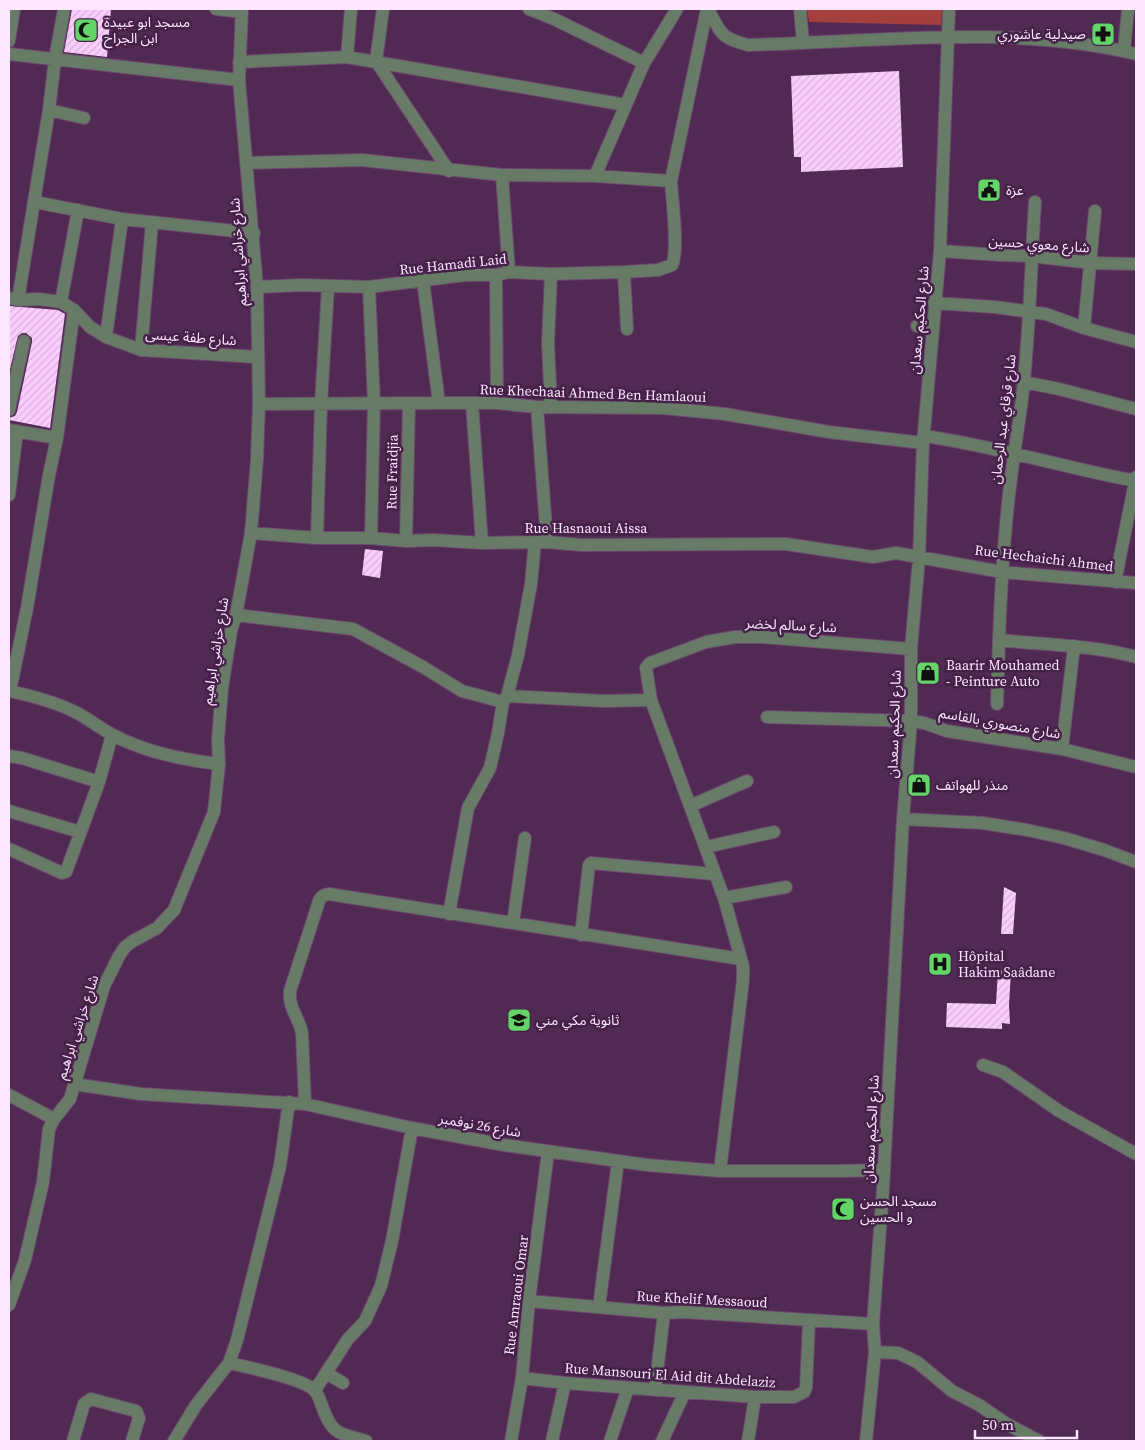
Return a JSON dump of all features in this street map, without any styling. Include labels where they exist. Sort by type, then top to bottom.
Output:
[{"type":"street","points":[[9,41],[14,9]]},
{"type":"street","points":[[64,9],[35,202],[14,299],[38,299],[61,302],[78,210]]},
{"type":"street","points":[[216,9],[242,10]]},
{"type":"street","points":[[347,57],[351,9]]},
{"type":"street","points":[[383,9],[376,61],[449,171]]},
{"type":"street","points":[[529,9],[554,19],[644,63]]},
{"type":"street","points":[[596,176],[644,63],[677,9]]},
{"type":"street","points":[[707,9],[725,37],[748,45],[947,38],[1026,39],[1068,43],[1130,53],[1128,9]]},
{"type":"street","points":[[246,162],[362,160],[449,171],[502,175],[596,176],[671,181],[707,9]]},
{"type":"street","points":[[800,9],[804,43]]},
{"type":"street","name":"شارع الحكيم سعدان","points":[[866,1441],[874,1352],[873,1324],[904,819],[912,721],[911,649],[919,558],[924,439],[934,303],[940,250],[949,9]]},
{"type":"street","name":"شارع خراشي ابراهيم","points":[[9,1305],[25,1260],[42,1182],[47,1137],[54,1119],[70,1099],[104,986],[119,956],[133,941],[163,924],[174,910],[214,812],[219,764],[218,740],[222,688],[231,631],[236,615],[252,533],[258,459],[258,287],[239,80],[242,10]]},
{"type":"street","points":[[9,54],[239,80]]},
{"type":"street","points":[[239,62],[347,57],[626,105]]},
{"type":"street","points":[[49,110],[84,118]]},
{"type":"street","points":[[502,175],[509,272]]},
{"type":"street","name":"Rue Hamadi Laid","points":[[258,287],[302,285],[369,287],[465,275],[496,275],[509,272],[550,274],[658,270],[672,265],[674,260],[671,181]]},
{"type":"street","points":[[35,202],[122,219],[254,233]]},
{"type":"street","name":"شارع قرقاي عبد الرحمان","points":[[998,704],[1002,572],[1024,382],[1030,311],[1035,202]]},
{"type":"street","points":[[1084,328],[1092,263],[1095,211]]},
{"type":"street","points":[[106,336],[122,219]]},
{"type":"street","points":[[141,350],[152,223]]},
{"type":"street","name":"شارع معوي حسين","points":[[940,250],[972,254],[1032,256],[1092,263],[1136,264]]},
{"type":"street","points":[[624,272],[627,329]]},
{"type":"street","points":[[550,274],[548,343],[551,406]]},
{"type":"street","points":[[496,275],[497,404]]},
{"type":"street","points":[[422,280],[439,403]]},
{"type":"street","points":[[317,538],[321,403],[328,287]]},
{"type":"street","points":[[369,287],[374,403],[371,538]]},
{"type":"street","name":"شارع طفة عيسى","points":[[61,302],[74,310],[90,327],[106,336],[141,350],[258,357]]},
{"type":"street","points":[[934,303],[995,307],[1046,314],[1084,328],[1136,342]]},
{"type":"street","points":[[74,310],[57,438],[48,475],[27,608],[9,691],[60,705],[78,713],[112,735],[177,757],[219,764]]},
{"type":"street","points":[[917,326],[933,327]]},
{"type":"street","points":[[9,410],[24,341]]},
{"type":"street","points":[[1024,382],[1136,409]]},
{"type":"street","name":"Rue Khechaai Ahmed Ben Hamlaoui","points":[[259,404],[439,403],[537,407],[663,408],[773,421],[829,432],[924,439],[1015,453],[1085,471],[1136,480]]},
{"type":"street","name":"Rue Fraidjia","points":[[406,541],[408,404]]},
{"type":"street","points":[[472,404],[482,543]]},
{"type":"street","points":[[449,914],[468,808],[490,768],[505,699],[518,655],[541,542],[537,407]]},
{"type":"street","points":[[9,495],[13,430],[57,438]]},
{"type":"street","points":[[1115,582],[1136,480]]},
{"type":"street","name":"Rue Hasnaoui Aissa","points":[[252,533],[317,538],[371,538],[388,543],[433,540],[482,543],[541,542],[581,545],[786,544],[872,557],[896,554],[919,558]]},
{"type":"street","name":"Rue Hechaichi Ahmed","points":[[919,558],[935,559],[1002,572],[1136,583]]},
{"type":"street","points":[[236,615],[353,629],[423,667],[462,691],[505,699],[651,700],[724,898],[741,959],[743,980],[720,1171]]},
{"type":"street","name":"شارع سالم لخضر","points":[[651,700],[646,668],[650,662],[706,642],[735,637],[762,637],[911,649]]},
{"type":"street","points":[[999,640],[1074,646],[1136,657]]},
{"type":"street","points":[[1062,749],[1074,646]]},
{"type":"street","name":"شارع منصوري بالقاسم","points":[[767,717],[912,721],[947,731],[1062,749],[1136,767]]},
{"type":"street","points":[[9,849],[64,873],[66,872],[99,782],[112,735]]},
{"type":"street","points":[[9,756],[22,758],[99,782]]},
{"type":"street","points":[[690,806],[747,781]]},
{"type":"street","points":[[9,811],[80,832]]},
{"type":"street","points":[[904,819],[983,823],[1027,830],[1064,838],[1136,862]]},
{"type":"street","points":[[706,847],[774,832]]},
{"type":"street","points":[[513,923],[525,838]]},
{"type":"street","points":[[581,935],[589,865],[591,863],[714,874]]},
{"type":"street","points":[[724,898],[786,887]]},
{"type":"street","points":[[305,1104],[302,1033],[300,1023],[289,998],[321,897],[328,894],[741,959]]},
{"type":"street","points":[[983,1065],[1003,1072],[1059,1112],[1136,1154]]},
{"type":"street","name":"شارع 26 نوفمبر","points":[[74,1084],[141,1094],[305,1104],[412,1128],[504,1145],[618,1161],[720,1171],[822,1172],[883,1170]]},
{"type":"street","points":[[9,1095],[54,1119]]},
{"type":"street","points":[[174,1441],[196,1405],[228,1363],[239,1331],[280,1166],[289,1102]]},
{"type":"street","points":[[315,1390],[348,1339],[365,1321],[381,1286],[392,1241],[412,1128]]},
{"type":"street","name":"Rue Amraoui Omar","points":[[510,1441],[522,1378],[529,1301],[548,1152]]},
{"type":"street","points":[[599,1307],[618,1161]]},
{"type":"street","name":"Rue Khelif Messaoud","points":[[529,1301],[664,1313],[684,1312],[873,1324]]},
{"type":"street","points":[[655,1390],[664,1313]]},
{"type":"street","name":"Rue Mansouri El Aid dit Abdelaziz","points":[[522,1378],[566,1384],[755,1397],[794,1397],[804,1392],[807,1382],[808,1321]]},
{"type":"street","points":[[874,1352],[898,1353],[917,1362],[952,1391],[1039,1441]]},
{"type":"street","points":[[228,1363],[259,1370],[307,1385],[315,1390],[327,1422],[332,1428],[338,1432],[366,1441]]},
{"type":"street","points":[[326,1373],[343,1383]]},
{"type":"street","points":[[552,1441],[566,1384]]},
{"type":"street","points":[[610,1441],[628,1388]]},
{"type":"street","points":[[662,1441],[685,1392]]},
{"type":"street","points":[[748,1441],[755,1397]]},
{"type":"street","points":[[73,1441],[84,1404],[91,1399],[136,1412],[139,1418],[132,1441]]},
{"type":"shaded area","points":[[807,9],[942,9],[941,25],[809,22]]},
{"type":"building","name":"مسجد ابو عبيدة ابن الجراح","points":[[72,9],[111,9],[107,57],[64,52]]},
{"type":"building","points":[[899,71],[903,167],[801,172],[801,157],[794,157],[791,76]]},
{"type":"building","points":[[9,306],[58,310],[65,314],[50,428],[9,420],[17,412],[32,338],[26,333],[18,336],[9,373]]},
{"type":"building","points":[[365,549],[383,551],[380,578],[362,575]]},
{"type":"building","points":[[1004,887],[1016,893],[1013,934],[1001,934]]},
{"type":"building","points":[[998,970],[1011,971],[1010,1024],[1002,1023],[1002,1029],[946,1027],[947,1003],[996,1004]]},
{"type":"place","name":"مسجد ابو عبيدة ابن الجراح","points":[[86,30]]},
{"type":"place","name":"صيدلية عاشوري","points":[[1103,34]]},
{"type":"place","name":"عزة","points":[[989,190]]},
{"type":"place","name":"Baarir Mouhamed - Peinture Auto","points":[[928,673]]},
{"type":"place","name":"منذر للهواتف","points":[[919,785]]},
{"type":"place","name":"Hôpital Hakim Saâdane","points":[[940,964]]},
{"type":"place","name":"ثانوية مكي مني","points":[[519,1020]]},
{"type":"place","name":"مسجد الحسن و الحسين","points":[[843,1209]]}]
